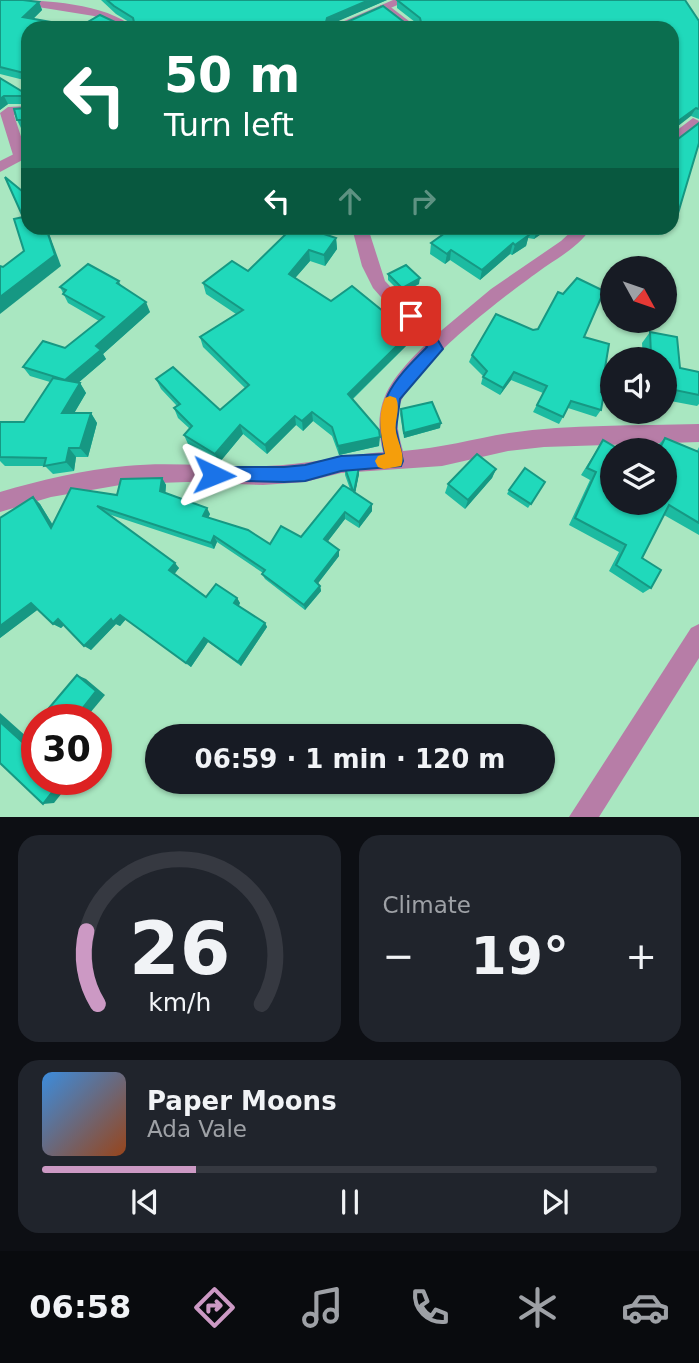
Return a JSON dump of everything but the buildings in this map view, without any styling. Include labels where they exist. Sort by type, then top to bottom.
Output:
[{"type":"street","points":[[13,0],[97,13],[114,21]]},
{"type":"street","points":[[97,13],[99,0]]},
{"type":"street","points":[[351,21],[403,0]]},
{"type":"street","points":[[384,7],[403,21]]},
{"type":"street","points":[[21,110],[7,113],[21,146]]},
{"type":"street","points":[[679,135],[693,122]]},
{"type":"street","points":[[0,167],[21,155]]},
{"type":"street","points":[[362,235],[372,271],[380,285],[389,298],[424,329],[435,349]]},
{"type":"street","points":[[395,461],[387,429],[392,397],[409,375],[498,293],[573,241],[578,235]]},
{"type":"street","points":[[0,502],[51,487],[126,475],[188,473],[262,476],[305,473],[341,464],[442,457],[508,442],[544,438],[699,433]]},
{"type":"street","points":[[583,817],[699,636]]},
{"type":"slow traffic","points":[[384,461],[395,461],[387,429],[390,403]]},
{"type":"route","points":[[214,475],[284,475],[341,464],[395,461],[387,429],[392,397],[435,349],[424,329],[411,316]]}]
